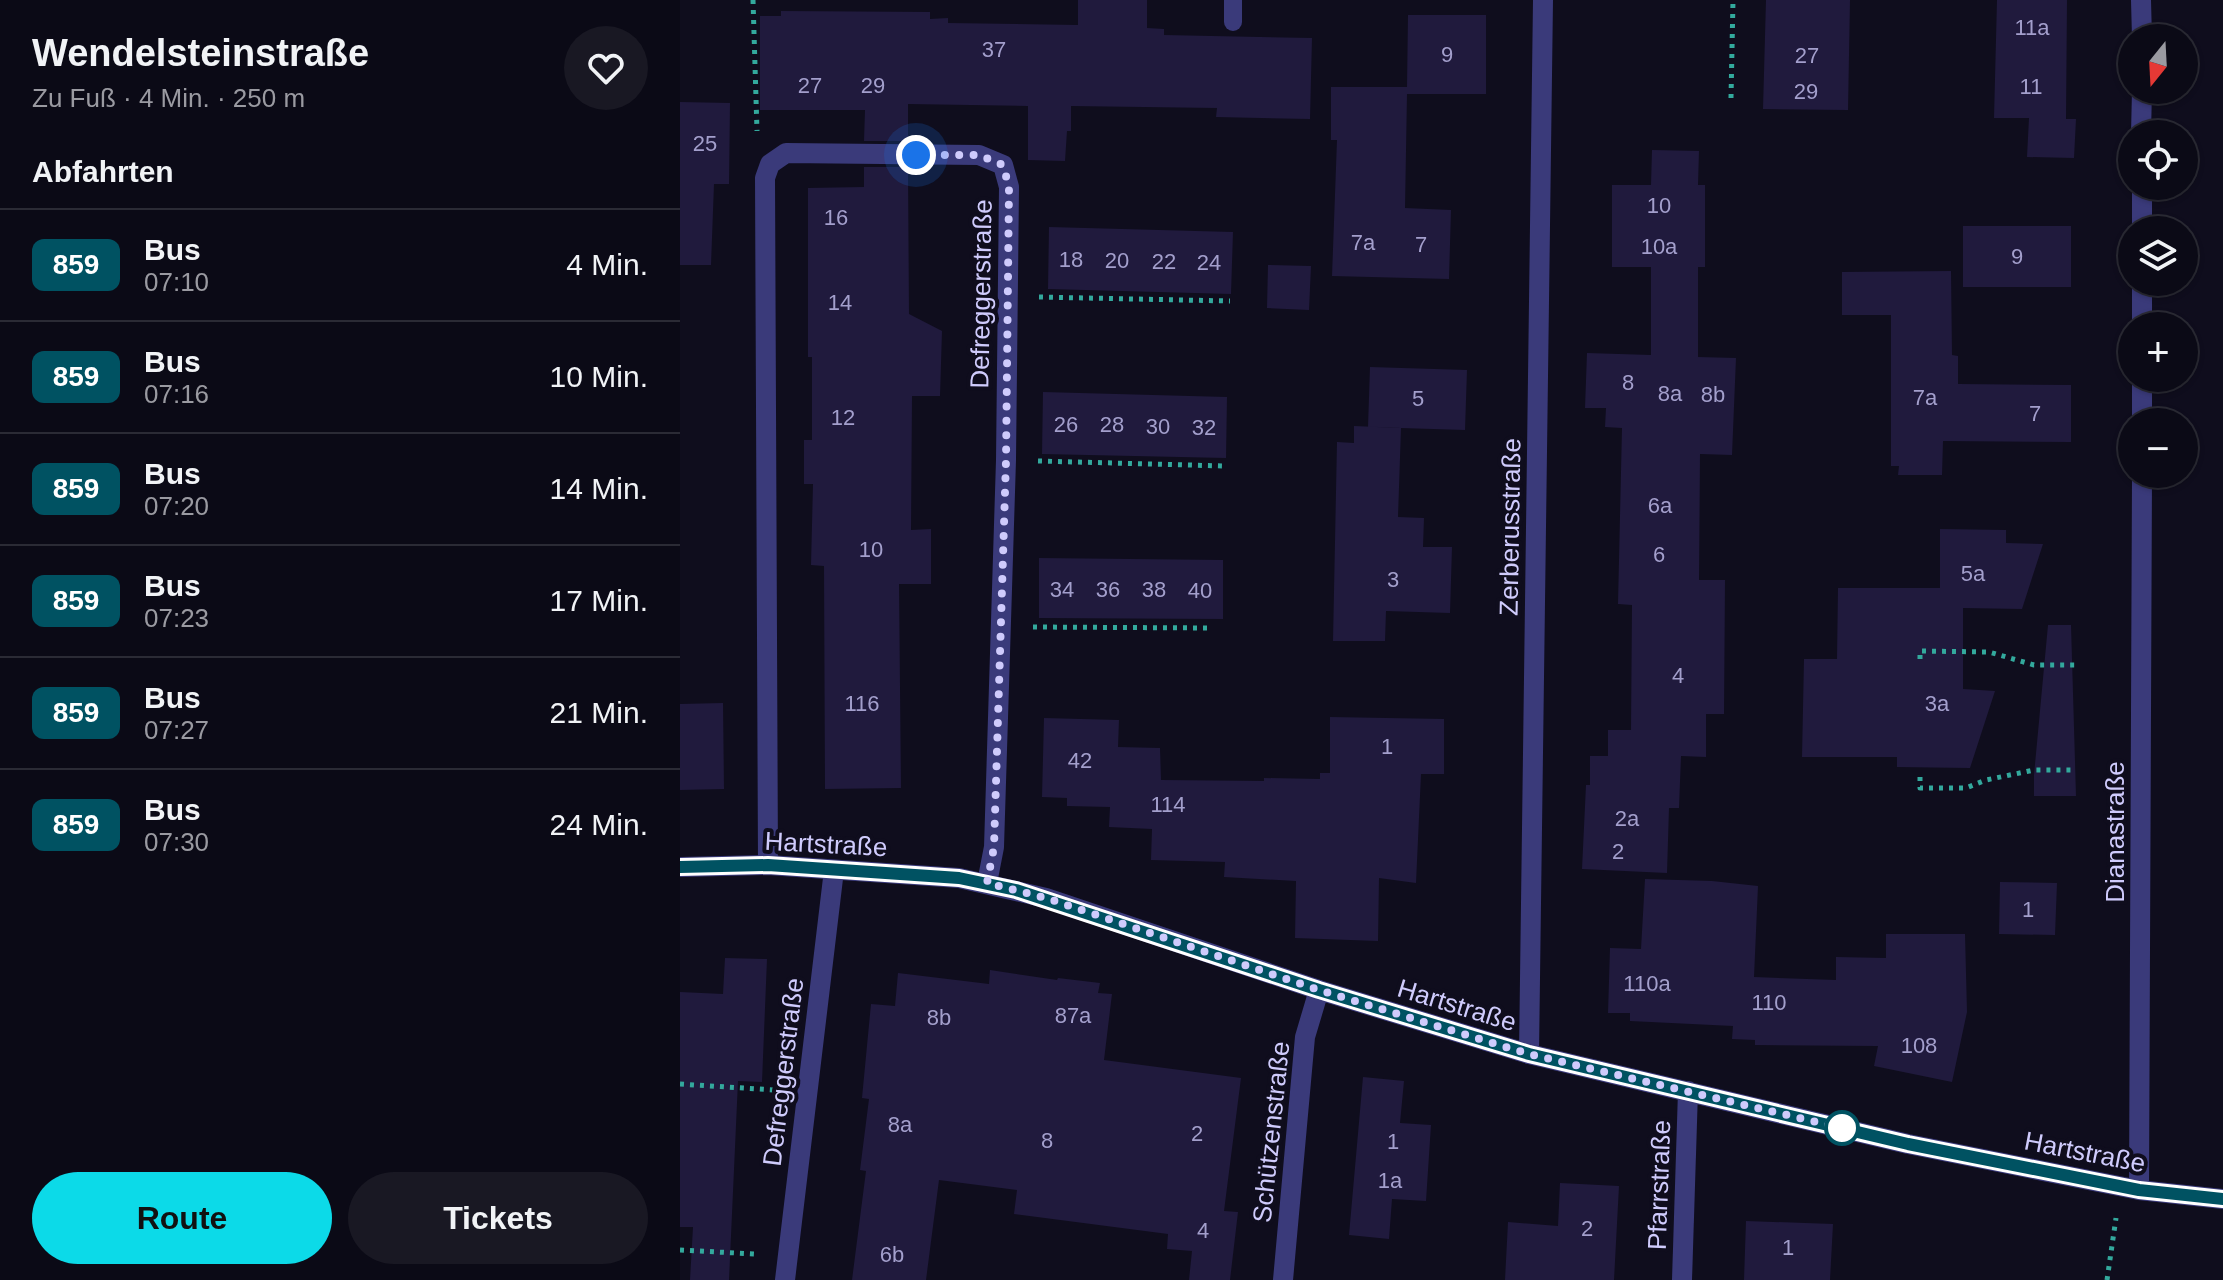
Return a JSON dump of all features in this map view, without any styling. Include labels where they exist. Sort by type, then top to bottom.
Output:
[{"type":"street","name":"Zerberusstraße","points":[[1529,1054],[1543,0]]},
{"type":"street","points":[[2141,0],[2142,24]]},
{"type":"street","name":"Defreggerstraße","points":[[770,164],[786,153],[979,155],[1003,165],[1009,187],[1006,460],[994,847],[987,883]]},
{"type":"street","points":[[768,865],[765,178],[770,164]]},
{"type":"street","name":"Dianastraße","points":[[2130,1188],[2142,488]]},
{"type":"street","name":"Hartstraße","points":[[680,867],[768,865],[959,878],[987,883],[1046,898],[1319,990],[1529,1054],[1908,1144],[2130,1188],[2223,1199]]},
{"type":"street","name":"Defreggerstraße","points":[[785,1280],[834,870]]},
{"type":"street","name":"Schützenstraße","points":[[1283,1280],[1305,1037],[1319,990]]},
{"type":"street","name":"Pfarrstraße","points":[[1682,1280],[1688,1091]]},
{"type":"lane","points":[[1233,0],[1233,22]]},
{"type":"path","points":[[753,0],[758,153],[770,164]]},
{"type":"path","points":[[1731,98],[1733,0]]},
{"type":"path","points":[[1007,296],[1230,301]]},
{"type":"path","points":[[1006,460],[1225,466]]},
{"type":"path","points":[[1001,627],[1212,628]]},
{"type":"path","points":[[1920,659],[1920,651],[1989,652],[2034,665],[2075,665]]},
{"type":"path","points":[[1920,777],[1920,788],[1966,788],[1986,780],[2034,770],[2075,770]]},
{"type":"path","points":[[680,1084],[778,1090]]},
{"type":"path","points":[[2107,1280],[2130,1188]]},
{"type":"path","points":[[680,1250],[759,1254]]},
{"type":"building","points":[[1078,0],[1147,0],[1147,28],[1164,29],[1164,35],[1312,38],[1310,119],[1216,117],[1217,108],[1071,106],[1071,131],[1067,131],[1065,161],[1028,160],[1028,106],[908,104],[908,141],[864,141],[865,110],[760,110],[760,16],[781,16],[781,11],[930,12],[930,19],[948,18],[948,23],[1078,25]]},
{"type":"building","points":[[1766,0],[1850,0],[1848,110],[1763,109]]},
{"type":"building","points":[[1997,0],[2067,0],[2066,119],[2076,119],[2074,158],[2027,157],[2029,118],[1994,118]]},
{"type":"building","points":[[1408,15],[1486,15],[1486,94],[1407,94],[1405,208],[1451,210],[1449,279],[1332,276],[1337,140],[1331,140],[1331,87],[1407,87]]},
{"type":"building","points":[[680,102],[730,103],[729,184],[714,184],[711,265],[680,265]]},
{"type":"building","points":[[1652,150],[1699,151],[1698,185],[1705,185],[1705,267],[1698,267],[1698,357],[1736,358],[1732,455],[1700,454],[1699,580],[1725,580],[1724,714],[1706,714],[1706,757],[1681,756],[1679,808],[1669,808],[1667,873],[1582,869],[1590,756],[1608,756],[1608,730],[1631,730],[1632,605],[1618,604],[1622,428],[1605,427],[1606,408],[1585,408],[1587,353],[1651,355],[1651,267],[1612,267],[1612,185],[1651,185]]},
{"type":"building","points":[[864,167],[908,167],[909,314],[942,331],[940,396],[912,396],[911,530],[931,529],[931,584],[899,584],[901,788],[825,789],[824,566],[811,565],[813,484],[804,484],[804,440],[812,440],[812,357],[808,357],[808,188],[864,187]]},
{"type":"building","points":[[1963,226],[2071,226],[2071,287],[1963,287]]},
{"type":"building","points":[[1049,227],[1233,232],[1231,294],[1048,289]]},
{"type":"building","points":[[1268,265],[1311,266],[1309,310],[1267,308]]},
{"type":"building","points":[[1951,271],[1952,355],[1958,356],[1958,384],[2071,385],[2071,442],[1943,441],[1942,475],[1898,475],[1899,466],[1891,466],[1891,315],[1842,315],[1842,272]]},
{"type":"building","points":[[1370,367],[1467,370],[1465,430],[1368,427]]},
{"type":"building","points":[[1043,392],[1227,397],[1226,458],[1042,454]]},
{"type":"building","points":[[1354,426],[1401,428],[1398,517],[1424,518],[1423,547],[1452,547],[1450,613],[1386,611],[1385,641],[1333,641],[1337,442],[1354,443]]},
{"type":"building","points":[[1940,529],[2006,530],[2006,543],[2043,544],[2022,609],[1963,608],[1963,689],[1995,691],[1970,768],[1897,767],[1897,757],[1802,757],[1804,659],[1837,659],[1838,588],[1940,588]]},
{"type":"building","points":[[1039,558],[1223,560],[1223,619],[1039,618]]},
{"type":"building","points":[[2048,625],[2071,625],[2076,796],[2034,796]]},
{"type":"building","points":[[723,703],[724,789],[680,790],[680,704]]},
{"type":"building","points":[[1330,717],[1444,719],[1444,774],[1421,774],[1416,883],[1379,878],[1378,941],[1295,938],[1296,881],[1224,877],[1225,862],[1151,860],[1152,829],[1109,827],[1110,807],[1067,806],[1067,798],[1042,797],[1044,718],[1119,720],[1118,747],[1160,748],[1161,780],[1264,781],[1264,778],[1320,779],[1320,773],[1330,773]]},
{"type":"building","points":[[1645,879],[1758,886],[1754,977],[1836,980],[1836,957],[1886,958],[1886,934],[1965,934],[1967,1012],[1952,1082],[1874,1066],[1878,1046],[1755,1045],[1755,1040],[1732,1039],[1733,1026],[1630,1021],[1630,1013],[1608,1013],[1610,948],[1641,949]]},
{"type":"building","points":[[2000,882],[2057,883],[2055,935],[1999,934]]},
{"type":"building","points":[[725,958],[767,959],[762,1082],[738,1081],[729,1280],[690,1280],[693,1227],[680,1227],[680,992],[723,994]]},
{"type":"building","points":[[990,970],[1100,983],[1098,993],[1112,994],[1104,1060],[1241,1078],[1224,1211],[1238,1212],[1230,1280],[1189,1280],[1192,1251],[1167,1249],[1168,1234],[1014,1214],[1017,1190],[939,1180],[926,1280],[852,1280],[866,1171],[860,1170],[869,1099],[862,1098],[871,1004],[895,1006],[898,973],[989,984]]},
{"type":"building","points":[[1363,1077],[1404,1081],[1400,1123],[1431,1125],[1426,1201],[1392,1199],[1389,1239],[1349,1235]]},
{"type":"building","points":[[1560,1183],[1619,1186],[1614,1280],[1505,1280],[1508,1222],[1558,1226]]},
{"type":"building","points":[[1746,1221],[1833,1224],[1830,1280],[1744,1280]]},
{"type":"bus line","name":"859","points":[[680,867],[768,865],[959,878],[1016,890],[1319,990],[1529,1054],[1908,1144],[2139,1190],[2223,1199]]},
{"type":"route","points":[[916,155],[979,155],[1003,165],[1009,187],[1001,627],[994,847],[987,883],[1046,898],[1319,990],[1529,1054],[1842,1128]]}]
